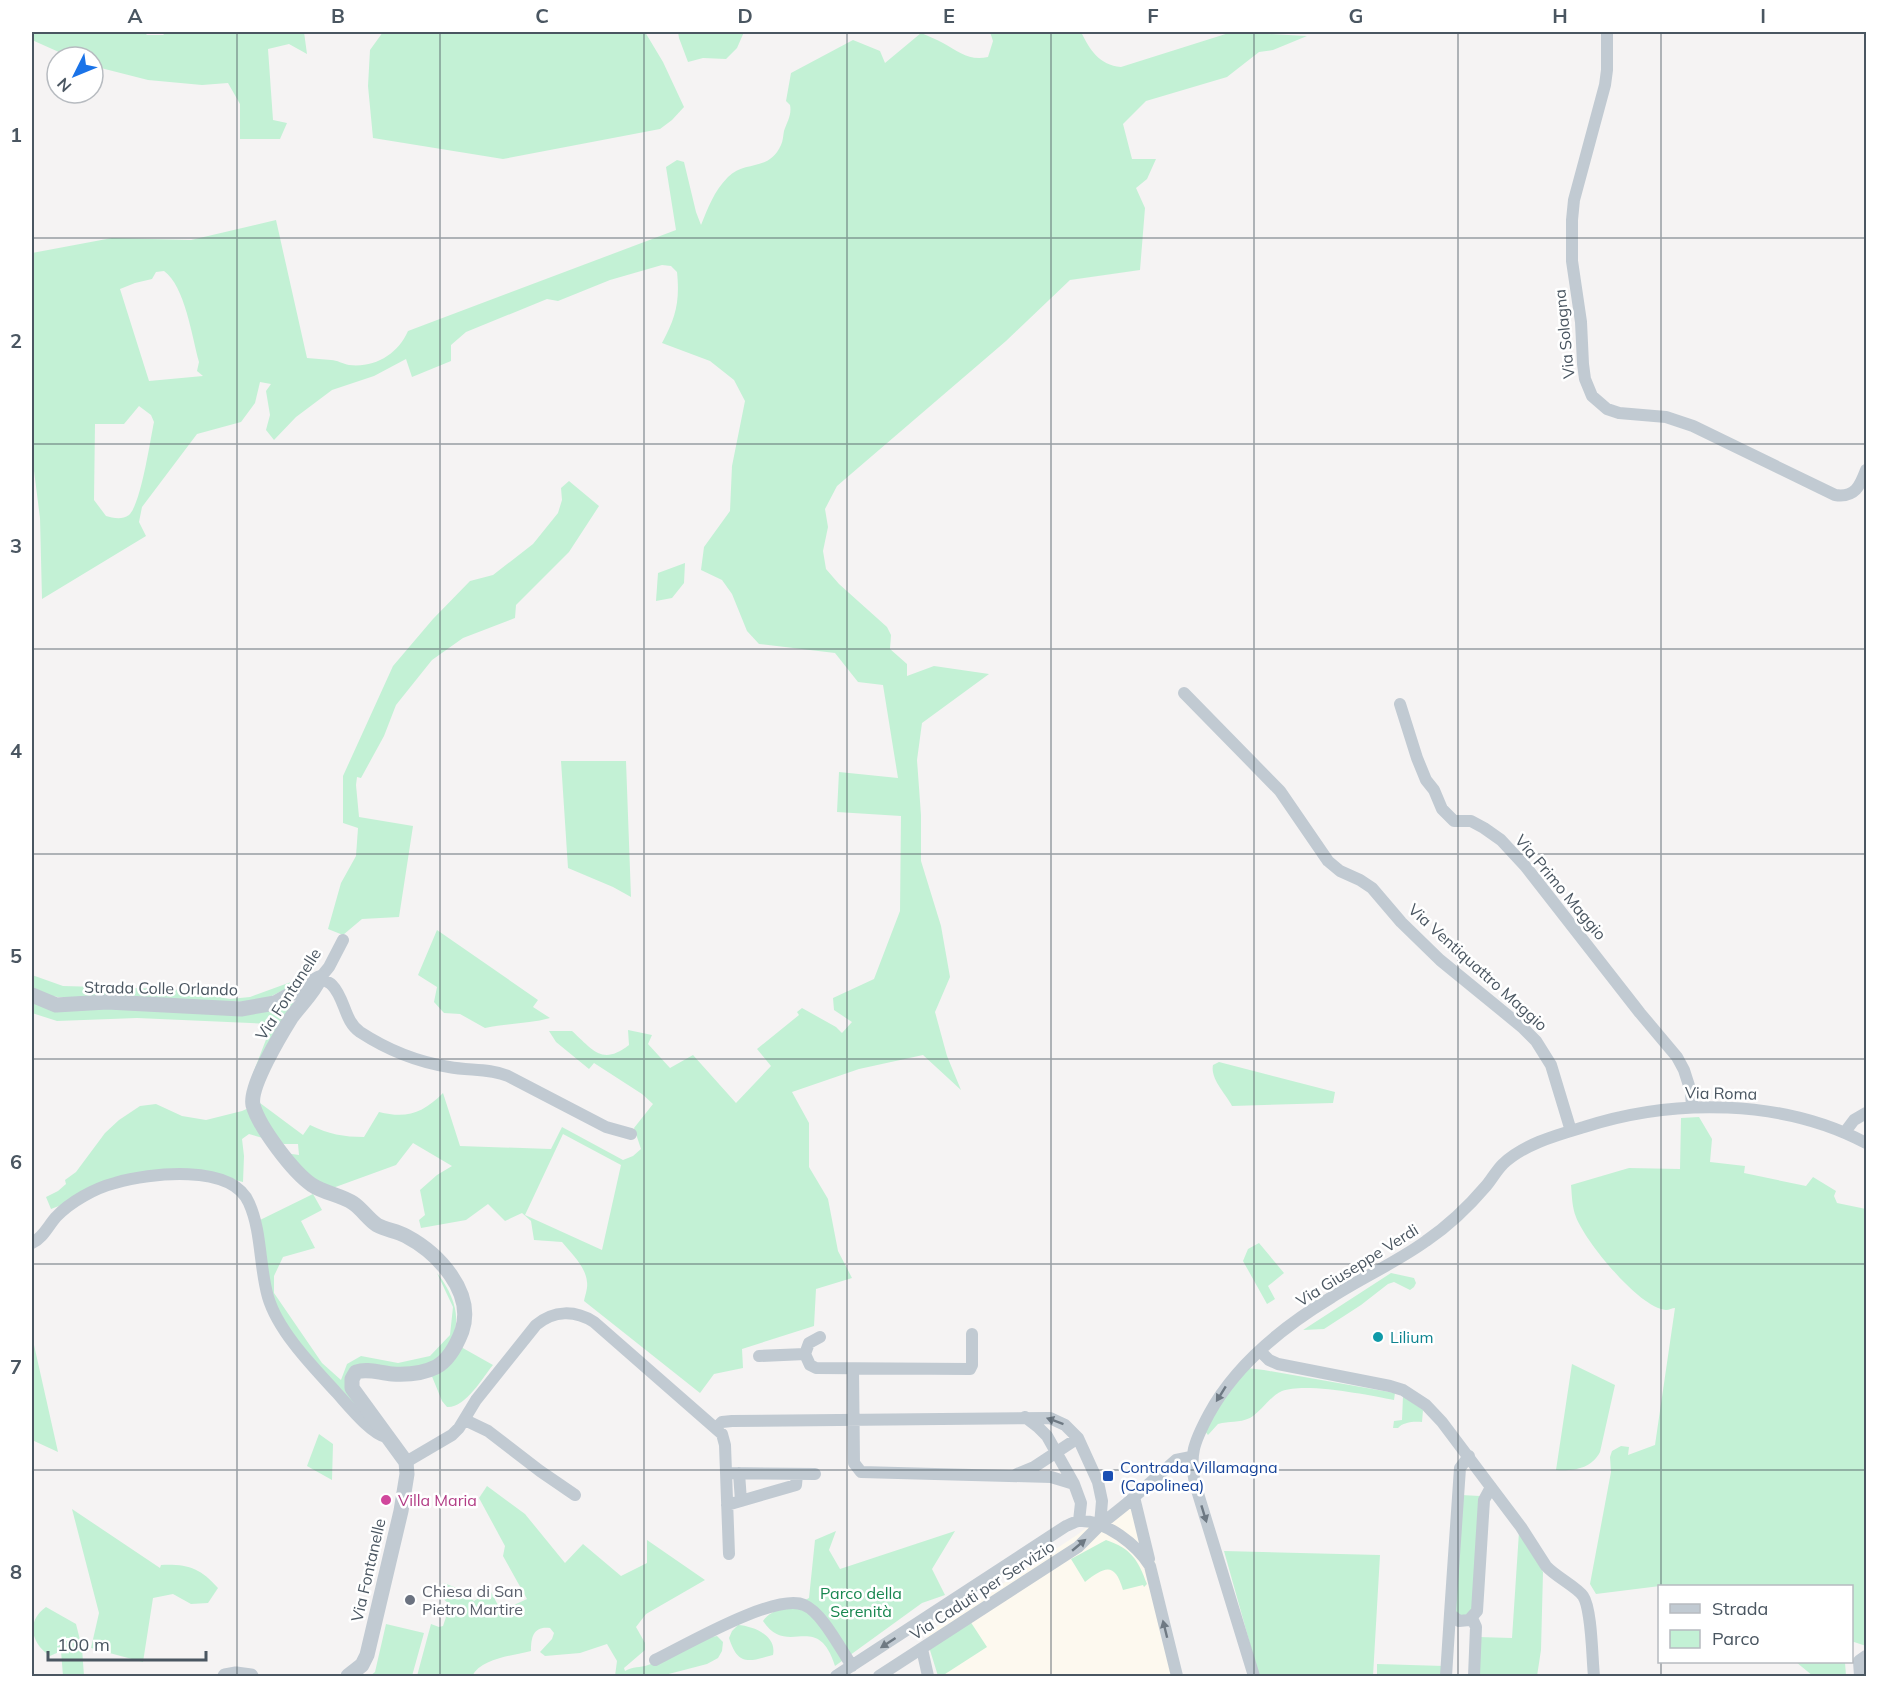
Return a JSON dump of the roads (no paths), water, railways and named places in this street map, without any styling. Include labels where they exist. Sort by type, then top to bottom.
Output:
[{"type":"street","name":"Via Solagna","points":[[1607,32],[1605,85],[1591,144],[1574,200],[1572,220],[1572,261],[1581,322],[1583,364],[1585,379],[1592,396],[1607,408],[1619,412],[1666,417],[1693,426],[1835,495],[1848,495],[1857,490],[1866,470]]},
{"type":"street","name":"Via Ventiquattro Maggio","points":[[1184,693],[1280,791],[1328,861],[1340,871],[1372,888],[1401,922],[1440,960],[1536,1041],[1551,1065],[1571,1131]]},
{"type":"street","name":"Via Primo Maggio","points":[[1400,704],[1417,758],[1442,809],[1454,821],[1471,821],[1484,828],[1501,840],[1526,867],[1677,1057],[1691,1092],[1692,1107]]},
{"type":"street","name":"Via Fontanelle","points":[[343,940],[329,967],[292,1017],[267,1061],[255,1090],[254,1105],[278,1150],[311,1184],[353,1203],[374,1223],[405,1235],[431,1253],[458,1286],[465,1317],[457,1343],[438,1366],[414,1374],[363,1370],[356,1372],[352,1379],[352,1388],[406,1462],[407,1474],[403,1501],[367,1655],[362,1665],[348,1677]]},
{"type":"street","name":"Strada Colle Orlando","points":[[32,995],[56,1005],[107,1002],[241,1009],[275,1003],[320,978]]},
{"type":"street","points":[[320,978],[332,985],[351,1024],[373,1040],[423,1062],[450,1068],[497,1071],[606,1127],[631,1134]]},
{"type":"street","name":"Via Roma","points":[[1571,1131],[1617,1117],[1692,1107],[1777,1112],[1814,1120],[1866,1143]]},
{"type":"street","points":[[1845,1132],[1854,1120],[1866,1113]]},
{"type":"street","name":"Via Giuseppe Verdi","points":[[1191,1457],[1204,1424],[1227,1384],[1260,1351],[1332,1297],[1427,1241],[1460,1212],[1513,1156],[1531,1146],[1571,1131]]},
{"type":"street","points":[[32,1243],[38,1240],[57,1216],[69,1207],[115,1182],[153,1176],[197,1174],[224,1180],[236,1186],[249,1202],[268,1297],[276,1314],[297,1348],[347,1404],[381,1436],[390,1438]]},
{"type":"street","points":[[406,1462],[452,1435],[465,1420],[476,1400],[536,1325],[545,1318],[566,1313],[585,1316],[594,1322],[717,1427],[722,1434],[741,1501]]},
{"type":"street","points":[[820,1337],[809,1343],[805,1354],[810,1365],[816,1368],[970,1369],[972,1334]]},
{"type":"street","points":[[1260,1351],[1269,1360],[1278,1364],[1403,1390],[1435,1413],[1491,1487],[1546,1566],[1583,1596],[1589,1621],[1594,1677]]},
{"type":"street","points":[[759,1356],[805,1354]]},
{"type":"street","points":[[853,1369],[854,1463],[861,1472],[1051,1477],[1074,1484]]},
{"type":"street","points":[[1025,1417],[1038,1426],[1074,1484],[1082,1509],[1078,1521],[1100,1525],[1135,1546],[1150,1566]]},
{"type":"street","points":[[717,1427],[722,1422],[732,1421],[1025,1417],[1058,1420],[1078,1438],[1098,1482],[1102,1501],[1100,1525]]},
{"type":"street","points":[[465,1420],[488,1431],[575,1496]]},
{"type":"street","points":[[1013,1476],[1034,1467],[1078,1438]]},
{"type":"street","points":[[1446,1677],[1460,1468],[1468,1456]]},
{"type":"street","points":[[1191,1457],[1196,1487],[1254,1677]]},
{"type":"street","name":"Via Caduti per Servizio","points":[[879,1677],[1078,1547],[1100,1525],[1176,1460],[1191,1457]]},
{"type":"street","points":[[732,1473],[815,1474]]},
{"type":"street","points":[[729,1554],[727,1505],[732,1473]]},
{"type":"street","points":[[727,1505],[796,1485],[796,1474]]},
{"type":"street","points":[[1450,1614],[1458,1620],[1469,1620],[1478,1607],[1484,1500],[1491,1487]]},
{"type":"street","points":[[1136,1495],[1150,1566],[1177,1677]]},
{"type":"street","name":"Via Caduti per Servizio","points":[[836,1677],[1066,1526],[1078,1521]]},
{"type":"street","points":[[655,1660],[760,1609],[791,1602],[811,1609],[852,1666]]},
{"type":"street","points":[[1472,1618],[1476,1627],[1474,1677]]},
{"type":"street","points":[[922,1649],[928,1677]]},
{"type":"street","points":[[1860,1677],[1859,1661],[1866,1656]]},
{"type":"street","points":[[225,1677],[236,1674],[251,1677]]},
{"type":"place","name":"Lilium","points":[[1378,1337]]},
{"type":"place","name":"Contrada Villamagna (Capolinea)","points":[[1108,1476]]},
{"type":"place","name":"Villa Maria","points":[[386,1500]]},
{"type":"place","name":"Chiesa di San Pietro Martire","points":[[410,1600]]},
{"type":"park label","name":"Parco della Serenità","points":[[861,1602]]}]
